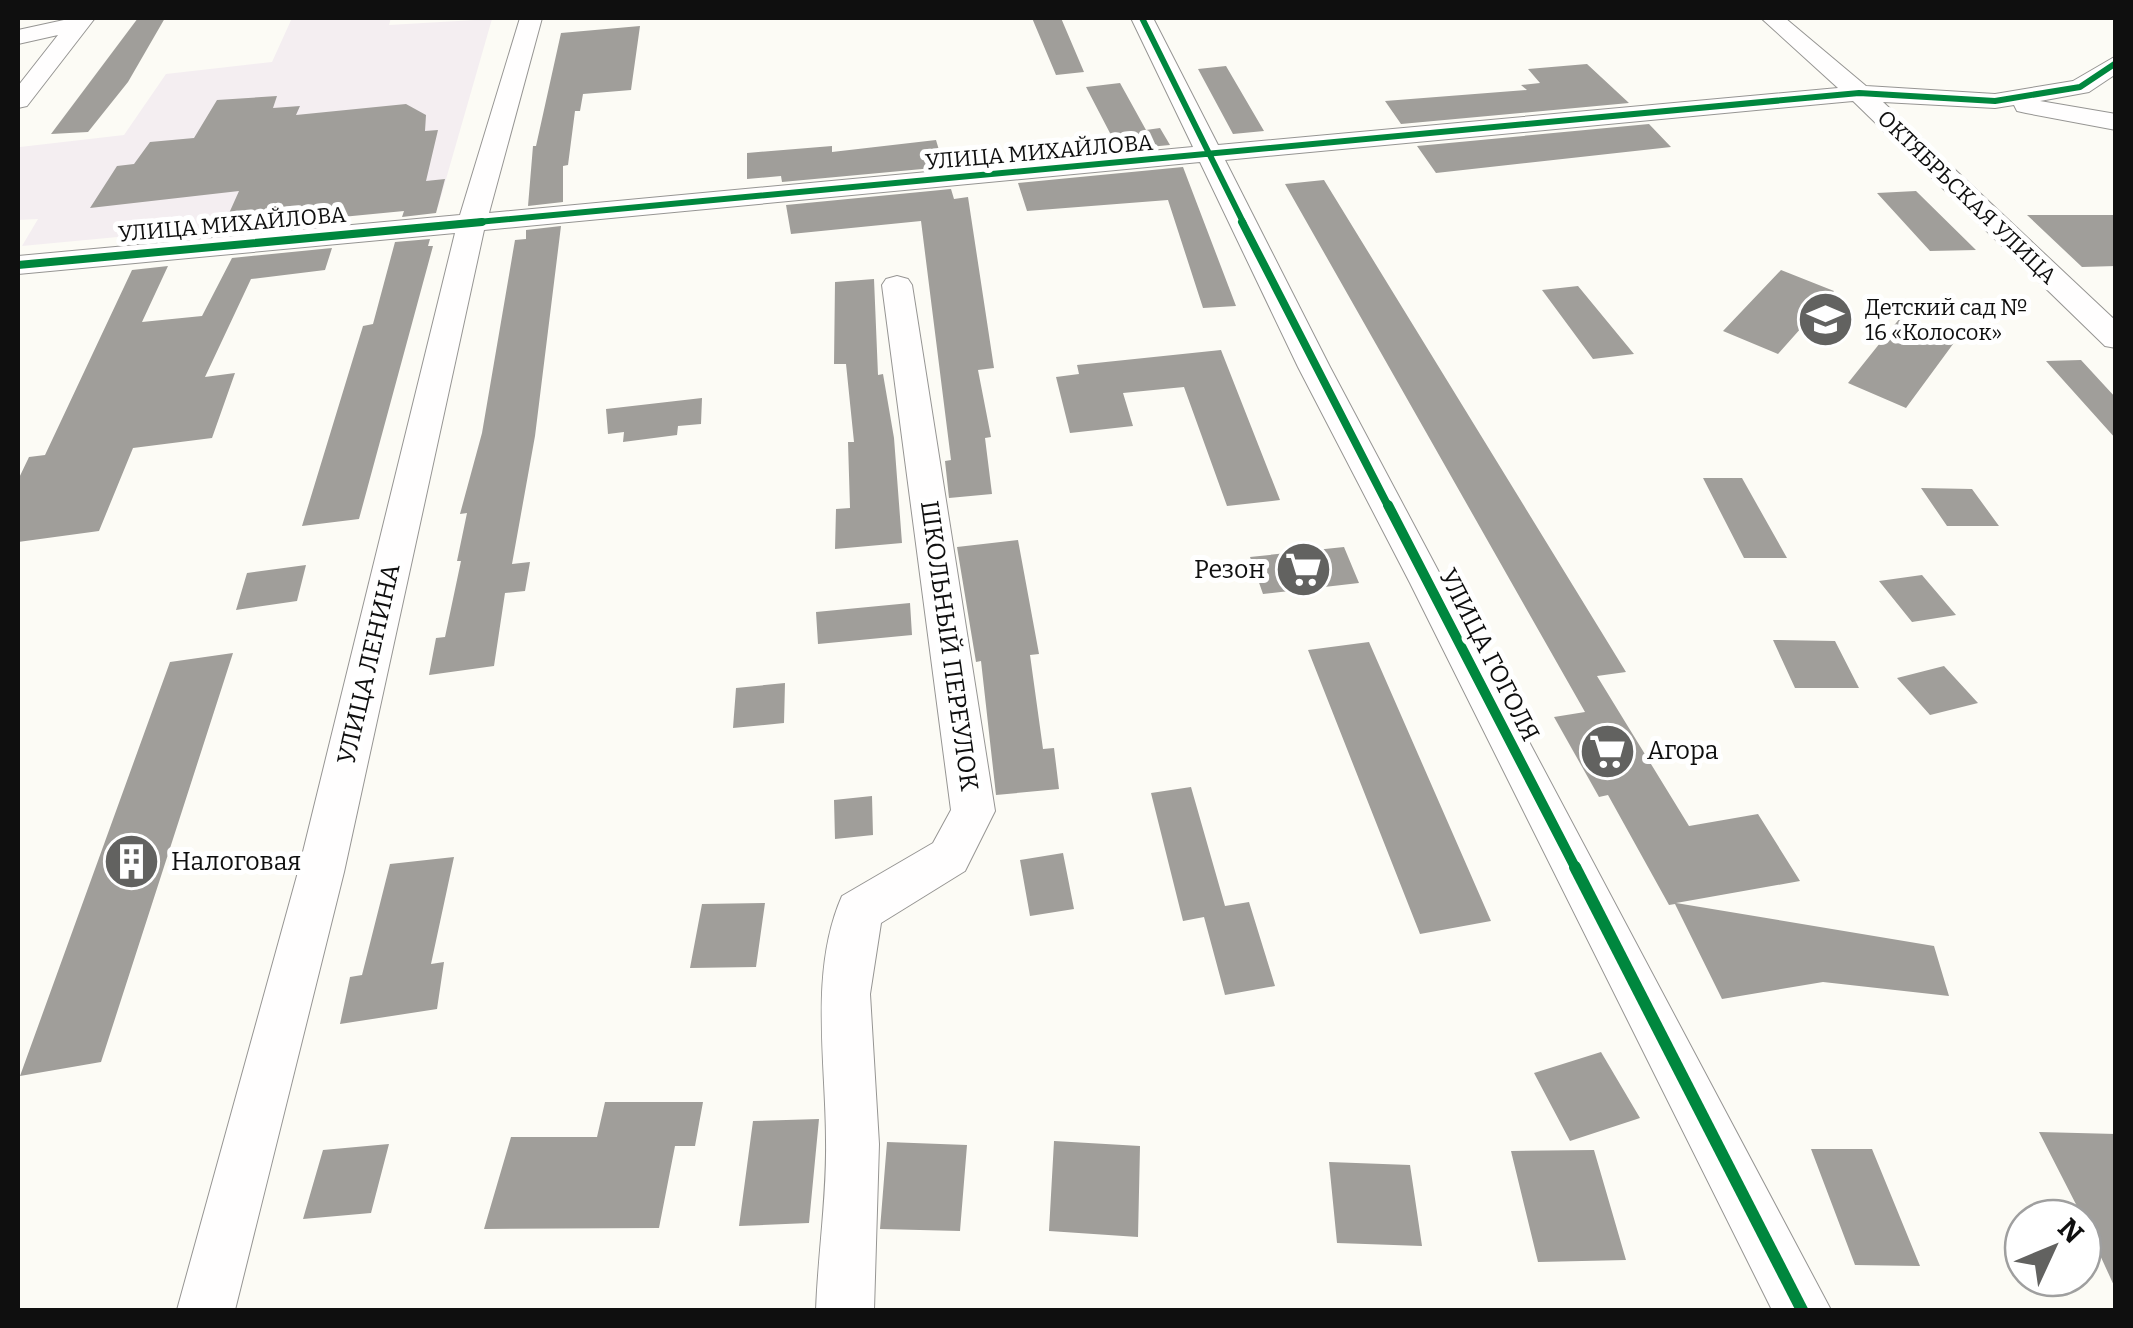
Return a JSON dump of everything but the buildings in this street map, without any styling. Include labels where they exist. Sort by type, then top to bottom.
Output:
[{"type":"street","name":"УЛИЦА ЛЕНИНА","points":[[206,1310],[321,872],[472,222],[531,18]]},
{"type":"street","name":"УЛИЦА ГОГОЛЯ","points":[[1142,18],[1208,157],[1802,1310]]},
{"type":"street","name":"ОКТЯБРЬСКАЯ УЛИЦА","points":[[1772,18],[1859,93],[2116,340]]},
{"type":"street","points":[[18,37],[81,21]]},
{"type":"street","points":[[18,101],[81,21]]},
{"type":"street","name":"УЛИЦА МИХАЙЛОВА","points":[[18,265],[1208,157],[1859,93],[1996,101],[2080,87],[2116,64]]},
{"type":"street","points":[[1996,101],[2116,122]]},
{"type":"street","name":"ШКОЛЬНЫЙ ПЕРЕУЛОК","points":[[845,1310],[852,1144],[846,994],[859,911],[948,857],[973,811],[897,284]]},
{"type":"shaded area","points":[[292,18],[391,18],[389,25],[492,19],[438,207],[22,246],[38,219],[18,220],[20,147],[124,135],[166,74],[272,62]]},
{"type":"cycle path","points":[[1142,18],[1314,367],[1802,1310]]},
{"type":"cycle path","points":[[18,265],[1859,93],[1995,101],[2080,87],[2116,63]]},
{"type":"place","name":"Детский сад № 16 «Колосок»","points":[[1826,320]]},
{"type":"place","name":"Резон","points":[[1304,570]]},
{"type":"place","name":"Агора","points":[[1608,751]]},
{"type":"place","name":"Налоговая","points":[[132,862]]}]
